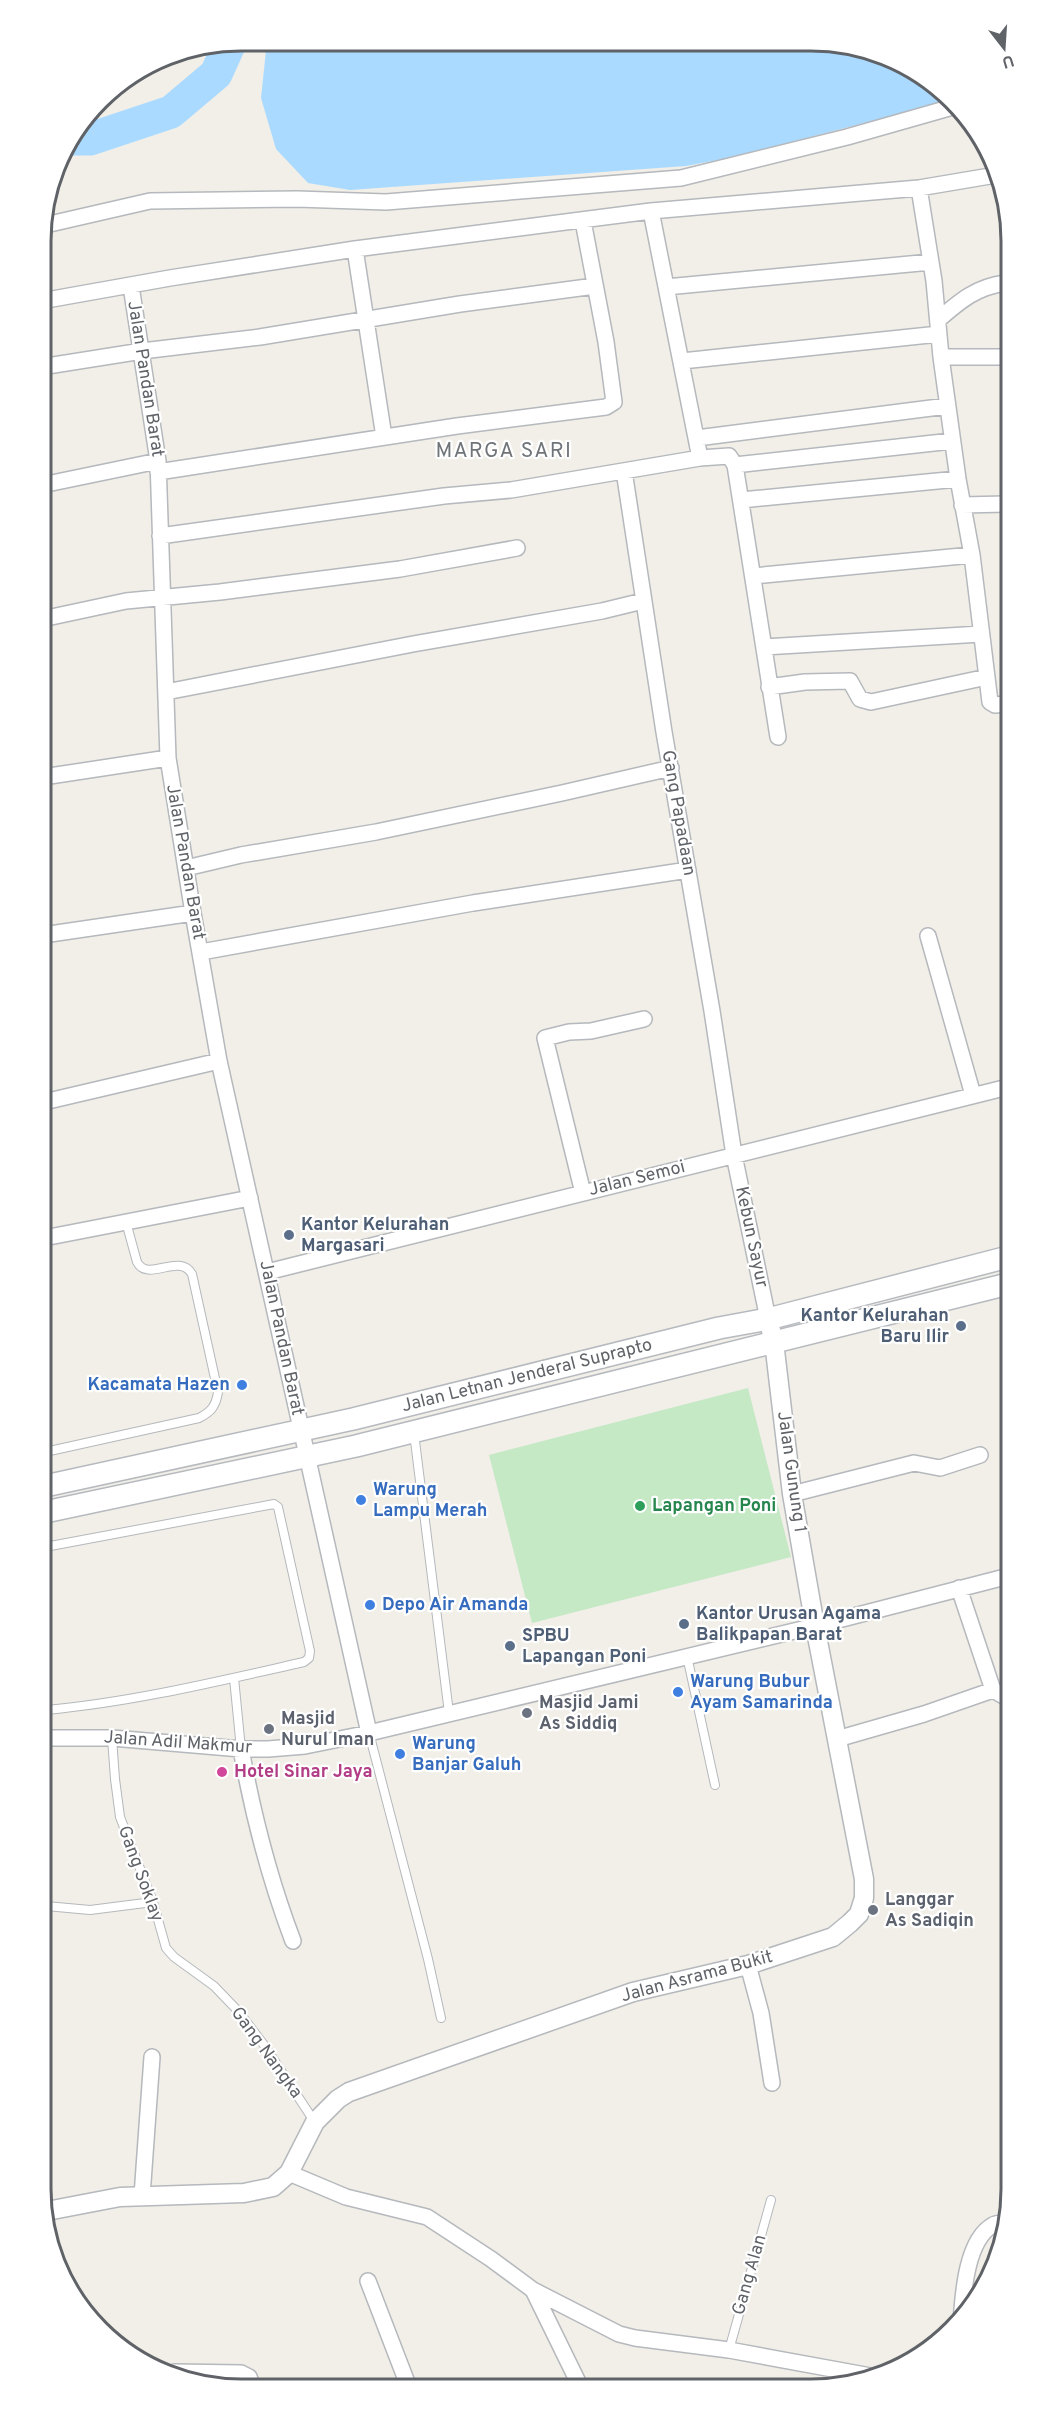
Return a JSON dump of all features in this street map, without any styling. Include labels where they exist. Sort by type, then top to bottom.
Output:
[{"type":"main road","name":"Jalan Letnan Jenderal Suprapto","points":[[51,1485],[301,1430],[768,1318],[1001,1259]]},
{"type":"main road","name":"Jalan Letnan Jenderal Suprapto","points":[[51,1511],[356,1446],[1001,1286]]},
{"type":"street","points":[[52,224],[150,201],[308,199],[386,202],[681,178],[847,137],[947,109]]},
{"type":"street","points":[[51,299],[356,249],[651,211],[919,188],[990,176]]},
{"type":"street","points":[[919,188],[931,261],[939,327],[940,357],[962,505],[972,555],[987,677],[992,704],[1001,704]]},
{"type":"street","points":[[651,211],[700,458]]},
{"type":"street","points":[[51,484],[158,466],[606,407],[614,402],[583,221]]},
{"type":"street","points":[[356,249],[384,437]]},
{"type":"street","points":[[666,287],[931,261]]},
{"type":"street","points":[[682,361],[939,327],[961,300],[987,285],[1001,283]]},
{"type":"street","name":"Jalan Pandan Barat","points":[[131,286],[158,466],[168,758],[219,1061],[307,1455]]},
{"type":"street","points":[[51,365],[142,351],[260,337],[366,318],[595,286]]},
{"type":"street","points":[[940,357],[1001,357]]},
{"type":"street","points":[[697,438],[947,406]]},
{"type":"street","points":[[735,465],[952,441]]},
{"type":"street","points":[[160,536],[444,496],[511,490],[700,458],[729,456],[735,465],[778,737]]},
{"type":"street","name":"Gang Papadaan","points":[[624,471],[734,1155]]},
{"type":"street","points":[[741,500],[958,479]]},
{"type":"street","points":[[962,505],[1001,504]]},
{"type":"street","points":[[51,617],[126,601],[242,590],[400,569],[517,548]]},
{"type":"street","points":[[753,576],[972,555]]},
{"type":"street","points":[[166,692],[413,644],[602,611],[644,601]]},
{"type":"street","points":[[764,647],[981,634]]},
{"type":"street","points":[[769,687],[805,682],[850,681],[860,699],[871,702],[987,677]]},
{"type":"street","points":[[51,776],[168,758]]},
{"type":"street","points":[[186,868],[241,855],[376,832],[671,768]]},
{"type":"street","points":[[201,952],[472,903],[688,870]]},
{"type":"street","points":[[51,934],[193,913]]},
{"type":"street","points":[[928,936],[973,1095]]},
{"type":"street","points":[[583,1193],[544,1038],[569,1032],[591,1031],[644,1019]]},
{"type":"street","points":[[51,1100],[219,1061]]},
{"type":"street","name":"Jalan Semoi","points":[[267,1272],[1001,1089]]},
{"type":"street","name":"Kebun Sayur","points":[[734,1155],[768,1318]]},
{"type":"street","points":[[51,1237],[250,1198]]},
{"type":"street","name":"Jalan Gunung 1","points":[[768,1318],[774,1342],[792,1494],[815,1626]]},
{"type":"street","points":[[307,1455],[369,1733]]},
{"type":"street","points":[[792,1494],[914,1463],[940,1468],[980,1455]]},
{"type":"street","name":"Jalan Adil Makmur","points":[[51,1738],[112,1738],[241,1749],[289,1748],[369,1733],[815,1626],[1001,1578]]},
{"type":"street","points":[[959,1588],[993,1689],[1001,1694]]},
{"type":"street","name":"Jalan Asrama Bukit","points":[[53,2210],[120,2197],[258,2191],[273,2187],[289,2173],[315,2122],[338,2099],[361,2086],[633,1992],[748,1965],[833,1937],[859,1914],[864,1898],[864,1879],[815,1626]]},
{"type":"street","points":[[837,1739],[924,1714],[993,1689]]},
{"type":"street","points":[[241,1749],[253,1816],[270,1879],[293,1941]]},
{"type":"street","points":[[748,1965],[762,2013],[772,2083]]},
{"type":"street","points":[[142,2196],[152,2057]]},
{"type":"street","points":[[289,2173],[346,2198],[427,2217],[533,2290],[618,2334],[729,2350],[857,2374]]},
{"type":"street","points":[[963,2303],[965,2279],[976,2244],[984,2232],[997,2224]]},
{"type":"street","points":[[369,2281],[406,2379]]},
{"type":"street","points":[[533,2290],[577,2379]]},
{"type":"street","points":[[193,2372],[241,2373],[250,2379]]},
{"type":"lane","points":[[51,1451],[199,1418],[214,1408],[217,1401],[218,1392],[192,1274],[186,1266],[180,1265],[147,1270],[140,1268],[136,1262],[126,1222]]},
{"type":"lane","points":[[414,1431],[449,1713]]},
{"type":"lane","points":[[51,1546],[271,1503],[276,1505],[295,1577],[310,1655],[304,1662],[234,1678],[51,1710]]},
{"type":"lane","points":[[687,1656],[715,1785]]},
{"type":"lane","points":[[234,1678],[241,1749]]},
{"type":"lane","points":[[369,1733],[428,1959],[441,2018]]},
{"type":"lane","name":"Gang Soklay","points":[[112,1738],[120,1817],[153,1902],[166,1948],[178,1961],[214,1986]]},
{"type":"lane","points":[[51,1906],[90,1910],[153,1902]]},
{"type":"lane","name":"Gang Nangka","points":[[214,1986],[258,2036],[315,2122]]},
{"type":"lane","name":"Gang Alan","points":[[729,2350],[771,2200]]},
{"type":"green space","name":"Lapangan Poni","points":[[748,1388],[791,1557],[532,1623],[489,1455]]},
{"type":"water","points":[[266,51],[823,51],[872,61],[895,71],[917,83],[941,103],[729,158],[686,166],[350,190],[308,183],[276,149],[261,98]]},
{"type":"waterway","points":[[81,139],[90,139],[171,112],[216,74],[226,51]]},
{"type":"place","name":"Kantor Kelurahan Margasari","points":[[289,1235]]},
{"type":"place","name":"Kantor Kelurahan Baru Ilir","points":[[961,1326]]},
{"type":"place","name":"Kacamata Hazen","points":[[242,1385]]},
{"type":"place","name":"Warung Lampu Merah","points":[[361,1500]]},
{"type":"place","name":"Lapangan Poni","points":[[640,1506]]},
{"type":"place","name":"Depo Air Amanda","points":[[370,1605]]},
{"type":"place","name":"Kantor Urusan Agama Balikpapan Barat","points":[[684,1624]]},
{"type":"place","name":"SPBU Lapangan Poni","points":[[510,1646]]},
{"type":"place","name":"Warung Bubur Ayam Samarinda","points":[[678,1692]]},
{"type":"place","name":"Masjid Jami As Siddiq","points":[[527,1713]]},
{"type":"place","name":"Masjid Nurul Iman","points":[[269,1729]]},
{"type":"place","name":"Warung Banjar Galuh","points":[[400,1754]]},
{"type":"place","name":"Hotel Sinar Jaya","points":[[222,1772]]},
{"type":"place","name":"Langgar As Sadiqin","points":[[873,1910]]},
{"type":"district","name":"MARGA SARI","points":[[504,451]]}]
